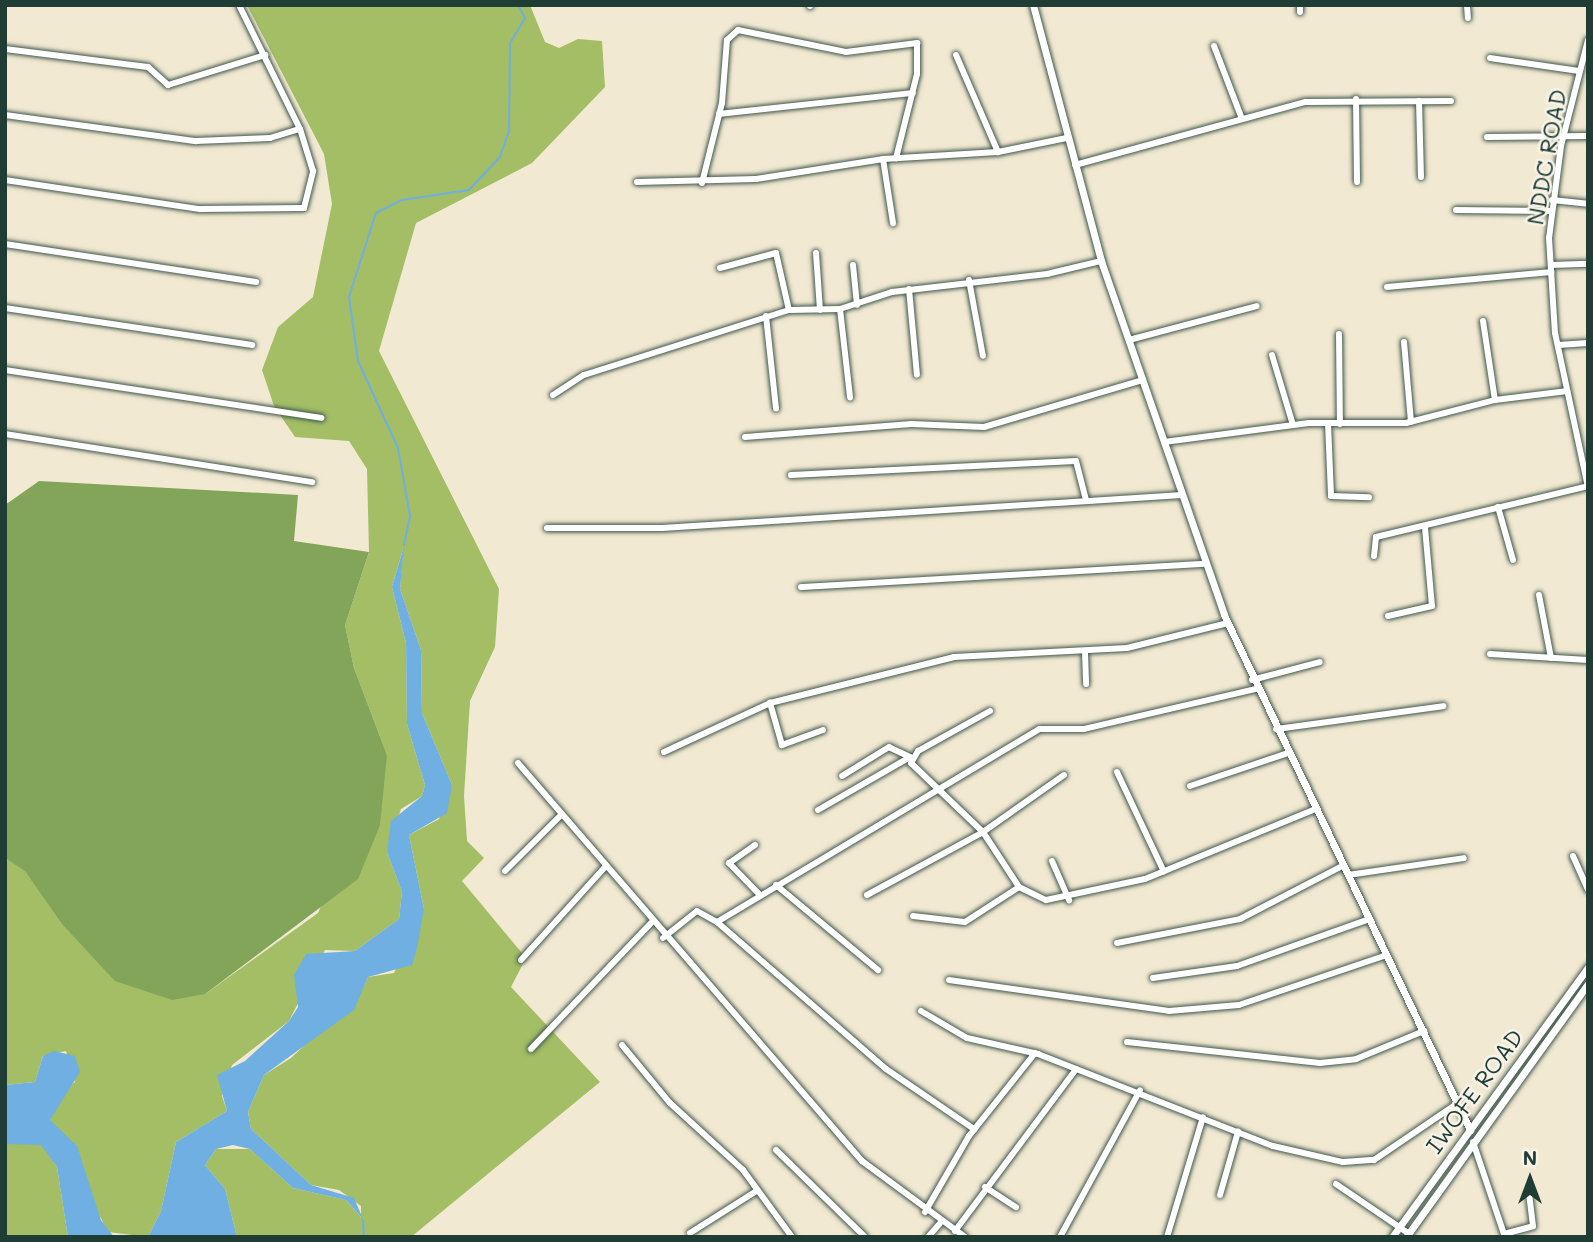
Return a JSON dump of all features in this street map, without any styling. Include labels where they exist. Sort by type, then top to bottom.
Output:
[{"type":"street","points":[[5,180],[201,209],[304,208],[313,171],[300,129],[239,5]]},
{"type":"street","points":[[1034,5],[1101,261],[1228,624],[1256,689],[1370,919],[1470,1130]]},
{"type":"street","points":[[1467,5],[1468,18]]},
{"type":"street","points":[[702,183],[719,114],[727,40],[738,30],[846,52],[917,43],[913,93],[896,158]]},
{"type":"street","name":"NDDC ROAD","points":[[1588,40],[1564,135],[1551,211],[1551,269],[1558,345],[1588,486]]},
{"type":"street","points":[[1214,46],[1242,119]]},
{"type":"street","points":[[5,49],[148,67],[168,85],[265,55]]},
{"type":"street","points":[[956,55],[998,152]]},
{"type":"street","points":[[1490,58],[1579,71]]},
{"type":"street","points":[[719,114],[913,93]]},
{"type":"street","points":[[1075,165],[1306,102],[1356,99],[1451,101]]},
{"type":"street","points":[[1356,99],[1357,182]]},
{"type":"street","points":[[1419,101],[1421,177]]},
{"type":"street","points":[[5,116],[195,141],[270,138],[300,129]]},
{"type":"street","points":[[1487,137],[1588,136]]},
{"type":"street","points":[[637,182],[702,183],[883,159],[998,152],[1067,138]]},
{"type":"street","points":[[883,159],[893,223]]},
{"type":"street","points":[[1552,200],[1588,204]]},
{"type":"street","points":[[1456,210],[1551,211]]},
{"type":"street","points":[[5,244],[256,282]]},
{"type":"street","points":[[720,268],[776,253],[789,310]]},
{"type":"street","points":[[816,253],[820,310]]},
{"type":"street","points":[[553,395],[583,375],[789,310],[840,309],[909,289],[1101,261]]},
{"type":"street","points":[[1387,287],[1588,264]]},
{"type":"street","points":[[853,265],[857,305]]},
{"type":"street","points":[[969,281],[983,356]]},
{"type":"street","points":[[909,289],[917,375]]},
{"type":"street","points":[[1129,340],[1256,306]]},
{"type":"street","points":[[5,308],[253,345]]},
{"type":"street","points":[[840,309],[850,397]]},
{"type":"street","points":[[766,316],[776,408]]},
{"type":"street","points":[[1483,321],[1495,400]]},
{"type":"street","points":[[1339,334],[1340,424]]},
{"type":"street","points":[[1404,342],[1411,422]]},
{"type":"street","points":[[1558,345],[1588,343]]},
{"type":"street","points":[[1272,355],[1293,425]]},
{"type":"street","points":[[5,370],[321,418]]},
{"type":"street","points":[[745,437],[890,425],[984,427],[1143,380]]},
{"type":"street","points":[[1164,442],[1293,425],[1411,422],[1495,400],[1567,391]]},
{"type":"street","points":[[1328,423],[1331,496],[1369,497]]},
{"type":"street","points":[[5,434],[312,482]]},
{"type":"street","points":[[1580,453],[1588,450]]},
{"type":"street","points":[[791,475],[1076,461],[1086,500]]},
{"type":"street","points":[[1374,556],[1373,539],[1588,486]]},
{"type":"street","points":[[547,528],[662,528],[1182,495]]},
{"type":"street","points":[[1498,507],[1513,560]]},
{"type":"street","points":[[1388,616],[1432,606],[1425,527]]},
{"type":"street","points":[[801,587],[1206,564]]},
{"type":"street","points":[[1539,595],[1551,658]]},
{"type":"street","points":[[664,752],[770,703],[954,657],[1085,652],[1228,624]]},
{"type":"street","points":[[1085,652],[1086,684]]},
{"type":"street","points":[[1490,654],[1588,660]]},
{"type":"street","points":[[1252,680],[1320,662]]},
{"type":"street","points":[[717,922],[776,885],[853,846],[934,787],[1040,729],[1084,729],[1256,689]]},
{"type":"street","points":[[770,703],[782,746],[823,730]]},
{"type":"street","points":[[1276,729],[1443,706]]},
{"type":"street","points":[[818,810],[990,711]]},
{"type":"street","points":[[842,776],[889,747],[910,757],[934,787],[983,832],[1019,887],[1046,900],[1069,900],[1164,872],[1316,809]]},
{"type":"street","points":[[1190,786],[1287,753]]},
{"type":"street","points":[[518,763],[663,938],[862,1161],[925,1212],[965,1237]]},
{"type":"street","points":[[1117,772],[1164,872]]},
{"type":"street","points":[[867,895],[983,832],[1064,775]]},
{"type":"street","points":[[505,871],[560,816]]},
{"type":"street","points":[[755,845],[729,863],[760,895]]},
{"type":"street","points":[[1573,856],[1588,890]]},
{"type":"street","points":[[1348,875],[1464,858]]},
{"type":"street","points":[[1052,861],[1069,900]]},
{"type":"street","points":[[1117,943],[1240,919],[1343,865]]},
{"type":"street","points":[[521,960],[606,866]]},
{"type":"street","points":[[776,885],[878,970]]},
{"type":"street","points":[[913,916],[965,922],[1019,887]]},
{"type":"street","points":[[663,938],[696,911],[717,922],[886,1069],[974,1129]]},
{"type":"street","points":[[1153,978],[1237,966],[1370,919]]},
{"type":"street","points":[[531,1049],[651,923]]},
{"type":"street","points":[[949,980],[1169,1011],[1251,1002],[1387,955]]},
{"type":"street","name":"IWOFE ROAD","points":[[1392,1237],[1588,968]]},
{"type":"street","name":"IWOFE ROAD","points":[[1407,1235],[1588,984]]},
{"type":"street","points":[[921,1011],[967,1038],[1034,1053],[1140,1090],[1238,1132],[1303,1154],[1362,1163],[1458,1103]]},
{"type":"street","points":[[1127,1042],[1320,1063],[1356,1059],[1424,1031]]},
{"type":"street","points":[[622,1045],[758,1190],[792,1237]]},
{"type":"street","points":[[925,1212],[974,1129],[1034,1053]]},
{"type":"street","points":[[955,1231],[985,1186],[1076,1069]]},
{"type":"street","points":[[1060,1237],[1140,1090]]},
{"type":"street","points":[[1167,1237],[1203,1118]]},
{"type":"street","points":[[1220,1195],[1238,1132]]},
{"type":"street","points":[[1473,1142],[1504,1235],[1533,1226],[1530,1195]]},
{"type":"street","points":[[776,1150],[865,1237]]},
{"type":"street","points":[[1336,1184],[1399,1225],[1407,1235]]},
{"type":"street","points":[[985,1186],[1016,1207]]},
{"type":"street","points":[[690,1233],[758,1190]]},
{"type":"street","points":[[928,1237],[940,1223]]},
{"type":"green space","points":[[247,5],[530,5],[545,42],[559,48],[578,39],[602,41],[605,87],[532,163],[416,223],[379,351],[499,589],[495,647],[470,701],[464,796],[467,841],[484,858],[462,881],[526,958],[511,987],[600,1082],[411,1237],[237,1237],[225,1189],[205,1165],[216,1149],[250,1149],[293,1188],[346,1200],[361,1217],[361,1206],[339,1190],[311,1185],[251,1129],[248,1112],[264,1075],[291,1058],[361,992],[368,977],[394,973],[424,909],[409,835],[439,819],[452,785],[422,713],[421,650],[400,589],[403,549],[392,587],[406,643],[407,724],[425,785],[422,796],[401,809],[387,852],[402,892],[399,919],[355,951],[325,950],[289,1021],[232,1065],[222,1096],[227,1111],[176,1142],[161,1211],[148,1237],[108,1232],[50,1120],[63,1091],[75,1082],[66,1051],[43,1056],[35,1082],[5,1085],[5,858],[25,870],[61,923],[205,994],[318,913],[387,755],[354,668],[345,625],[369,552],[367,469],[349,441],[295,437],[274,406],[262,370],[278,327],[313,297],[332,204],[324,154]]},
{"type":"green space","points":[[39,481],[298,495],[294,541],[369,552],[345,625],[354,668],[387,755],[380,825],[358,879],[205,994],[172,1000],[115,981],[61,923],[25,871],[5,858],[5,505]]},
{"type":"green space","points":[[31,1141],[42,1145],[57,1167],[68,1237],[5,1237],[5,1144]]},
{"type":"water","points":[[404,546],[400,589],[421,650],[422,713],[452,785],[447,813],[409,835],[424,909],[417,948],[412,965],[368,977],[354,1010],[264,1075],[248,1112],[251,1129],[311,1185],[354,1198],[363,1219],[346,1200],[293,1188],[250,1149],[233,1145],[216,1149],[205,1165],[225,1189],[237,1237],[148,1237],[161,1211],[176,1142],[227,1111],[217,1075],[245,1061],[289,1021],[298,1007],[294,975],[306,954],[355,951],[399,919],[402,892],[387,852],[391,821],[422,796],[425,785],[407,724],[406,643],[392,587]]},
{"type":"water","points":[[54,1051],[75,1056],[80,1072],[50,1120],[77,1146],[101,1220],[114,1237],[68,1237],[57,1167],[41,1145],[5,1144],[5,1085],[35,1082],[43,1056]]},
{"type":"waterway","points":[[404,545],[410,516],[398,448],[358,361],[349,297],[376,213],[402,200],[469,190],[500,157],[509,131],[510,43],[525,18],[518,5]]},
{"type":"waterway","points":[[363,1220],[364,1237]]}]
